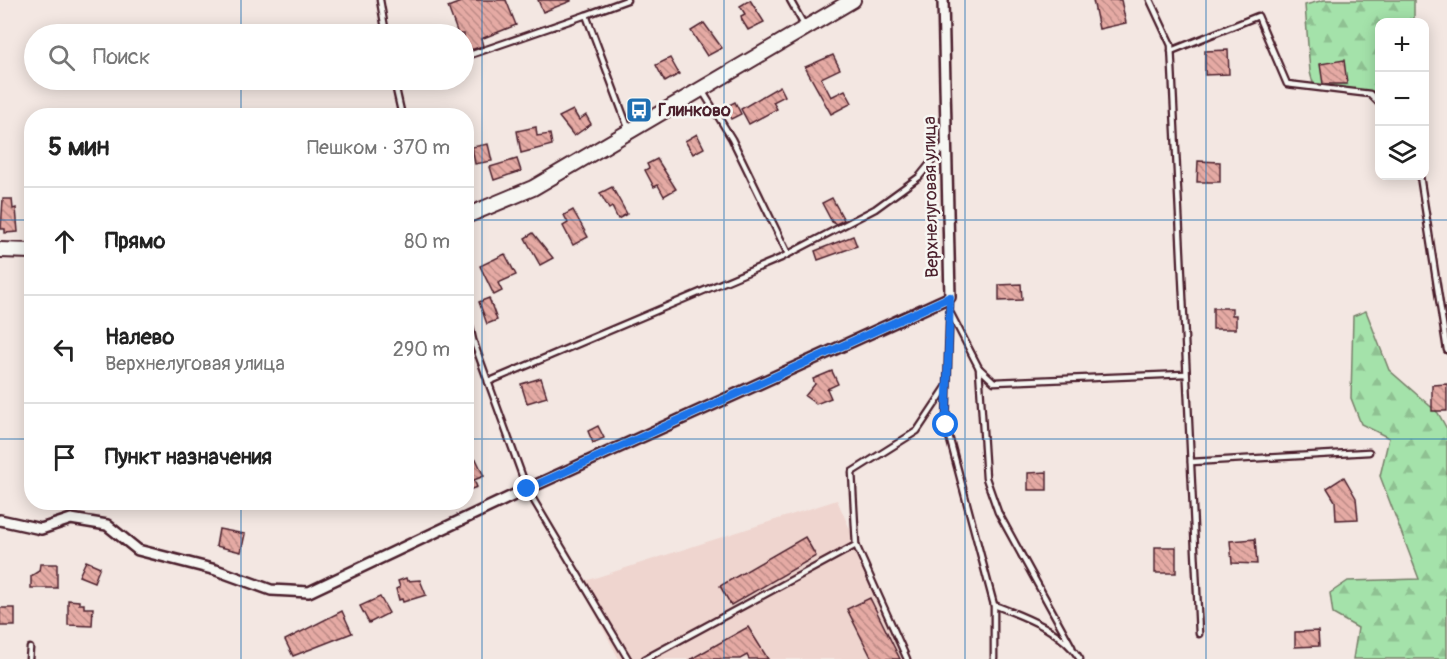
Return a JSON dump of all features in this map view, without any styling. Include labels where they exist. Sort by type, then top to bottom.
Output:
[{"type":"main road","points":[[474,213],[533,188],[853,0]]},
{"type":"main road","points":[[0,250],[24,251]]},
{"type":"street","name":"Верхнелуговая улица","points":[[0,520],[41,529],[71,519],[107,525],[138,550],[216,570],[271,590],[309,592],[527,489],[950,297],[943,0]]},
{"type":"lane","points":[[380,0],[384,24]]},
{"type":"lane","points":[[474,54],[627,0]]},
{"type":"lane","points":[[790,0],[806,28]]},
{"type":"lane","points":[[1150,0],[1171,45],[1200,634]]},
{"type":"lane","points":[[586,15],[630,132]]},
{"type":"lane","points":[[1171,51],[1258,16],[1287,84],[1370,94],[1375,99]]},
{"type":"lane","points":[[702,89],[732,139],[788,254]]},
{"type":"lane","points":[[396,90],[400,108]]},
{"type":"lane","points":[[488,382],[788,254],[875,210],[919,177],[947,143]]},
{"type":"lane","points":[[1421,180],[1447,350]]},
{"type":"lane","points":[[950,297],[946,425],[994,604],[994,659]]},
{"type":"lane","points":[[950,312],[979,368],[994,382],[1186,374]]},
{"type":"lane","points":[[474,343],[527,489],[628,659]]},
{"type":"lane","points":[[979,368],[986,478],[998,512],[1080,659]]},
{"type":"lane","points":[[907,659],[856,545],[852,472],[917,431],[947,386]]},
{"type":"lane","points":[[1191,462],[1369,452]]},
{"type":"lane","points":[[645,659],[856,545]]},
{"type":"lane","points":[[994,604],[1038,623],[1072,647]]},
{"type":"lane","points":[[29,659],[30,648]]},
{"type":"shaded area","points":[[837,500],[907,659],[619,659],[579,583]]},
{"type":"green space","points":[[1324,0],[1414,0],[1414,18],[1375,18],[1375,100],[1370,94],[1314,87],[1310,72],[1305,5]]},
{"type":"green space","points":[[1366,311],[1389,370],[1438,413],[1447,429],[1447,659],[1353,659],[1358,628],[1333,614],[1330,593],[1348,581],[1419,579],[1380,476],[1389,438],[1361,424],[1351,398],[1353,316]]},
{"type":"building","points":[[466,0],[506,0],[516,25],[481,39],[483,46],[474,49],[474,24],[454,24],[448,7]]},
{"type":"building","points":[[538,0],[571,0],[571,1],[543,12]]},
{"type":"building","points":[[750,0],[764,22],[748,30],[742,20],[741,16],[745,14],[740,6]]},
{"type":"building","points":[[1093,0],[1121,0],[1126,23],[1099,29]]},
{"type":"building","points":[[704,23],[722,48],[707,56],[691,31]]},
{"type":"building","points":[[1228,50],[1229,74],[1205,75],[1205,51]]},
{"type":"building","points":[[833,55],[840,69],[821,78],[831,97],[845,90],[852,103],[831,114],[805,67]]},
{"type":"building","points":[[670,58],[679,74],[665,82],[656,65]]},
{"type":"building","points":[[1344,60],[1347,84],[1323,84],[1320,64]]},
{"type":"building","points":[[780,86],[785,96],[773,102],[777,109],[749,124],[741,109]]},
{"type":"building","points":[[735,102],[741,114],[731,119],[725,107]]},
{"type":"building","points":[[573,110],[579,120],[586,115],[591,124],[574,136],[559,117]]},
{"type":"building","points":[[536,127],[537,136],[550,134],[552,145],[521,153],[517,131]]},
{"type":"building","points":[[697,134],[704,148],[693,154],[685,141]]},
{"type":"building","points":[[488,144],[492,161],[475,164],[474,147]]},
{"type":"building","points":[[517,159],[521,171],[494,180],[490,167]]},
{"type":"building","points":[[657,159],[676,189],[664,196],[658,185],[654,187],[645,170],[649,168],[647,164]]},
{"type":"building","points":[[1198,161],[1220,162],[1220,182],[1197,182]]},
{"type":"building","points":[[612,187],[627,214],[618,219],[612,207],[609,209],[600,193]]},
{"type":"building","points":[[832,198],[844,220],[836,224],[832,222],[822,203]]},
{"type":"building","points":[[3,199],[12,199],[13,209],[16,208],[18,232],[5,233],[5,229],[1,229]]},
{"type":"building","points":[[573,210],[588,237],[573,245],[563,226],[568,223],[564,215]]},
{"type":"building","points":[[533,233],[553,258],[540,265],[525,238]]},
{"type":"building","points":[[853,236],[857,246],[818,260],[815,251]]},
{"type":"building","points":[[505,254],[516,275],[498,283],[502,291],[494,295],[480,266]]},
{"type":"building","points":[[1021,284],[1022,300],[999,301],[999,285]]},
{"type":"building","points":[[489,298],[497,320],[487,324],[479,302]]},
{"type":"building","points":[[1213,308],[1232,308],[1232,315],[1236,315],[1236,329],[1213,329]]},
{"type":"building","points":[[832,371],[838,384],[827,389],[831,398],[816,404],[805,396],[815,384],[813,379]]},
{"type":"building","points":[[541,378],[547,397],[527,403],[521,384]]},
{"type":"building","points":[[1447,384],[1447,411],[1432,411],[1432,385]]},
{"type":"building","points":[[598,426],[604,438],[593,443],[588,431]]},
{"type":"building","points":[[476,459],[484,476],[474,480],[474,460]]},
{"type":"building","points":[[1047,472],[1047,490],[1028,490],[1028,473]]},
{"type":"building","points":[[1344,477],[1356,498],[1358,519],[1336,520],[1335,501],[1327,488]]},
{"type":"building","points":[[219,529],[245,534],[241,552],[216,546]]},
{"type":"building","points":[[805,537],[816,556],[731,605],[720,586]]},
{"type":"building","points":[[1255,539],[1257,564],[1232,563],[1230,541]]},
{"type":"building","points":[[1155,547],[1176,547],[1176,573],[1155,573]]},
{"type":"building","points":[[86,561],[100,567],[94,582],[79,576]]},
{"type":"building","points":[[40,564],[57,564],[57,588],[31,588],[31,576],[39,571]]},
{"type":"building","points":[[406,578],[407,581],[420,580],[426,595],[403,602],[402,599],[399,600],[396,589],[400,587],[398,581]]},
{"type":"building","points":[[380,597],[389,613],[369,623],[360,606]]},
{"type":"building","points":[[870,598],[900,659],[872,659],[847,609]]},
{"type":"building","points":[[68,600],[79,601],[79,604],[84,604],[84,608],[93,608],[92,626],[68,625]]},
{"type":"building","points":[[0,608],[15,608],[15,626],[0,626]]},
{"type":"building","points":[[342,611],[352,633],[293,656],[285,640]]},
{"type":"building","points":[[748,627],[768,659],[749,659],[747,655],[740,659],[691,659]]},
{"type":"building","points":[[1318,631],[1319,646],[1295,647],[1295,632]]},
{"type":"place","name":"Глинково","points":[[639,110]]},
{"type":"route","points":[[527,489],[950,297],[946,425]]}]
